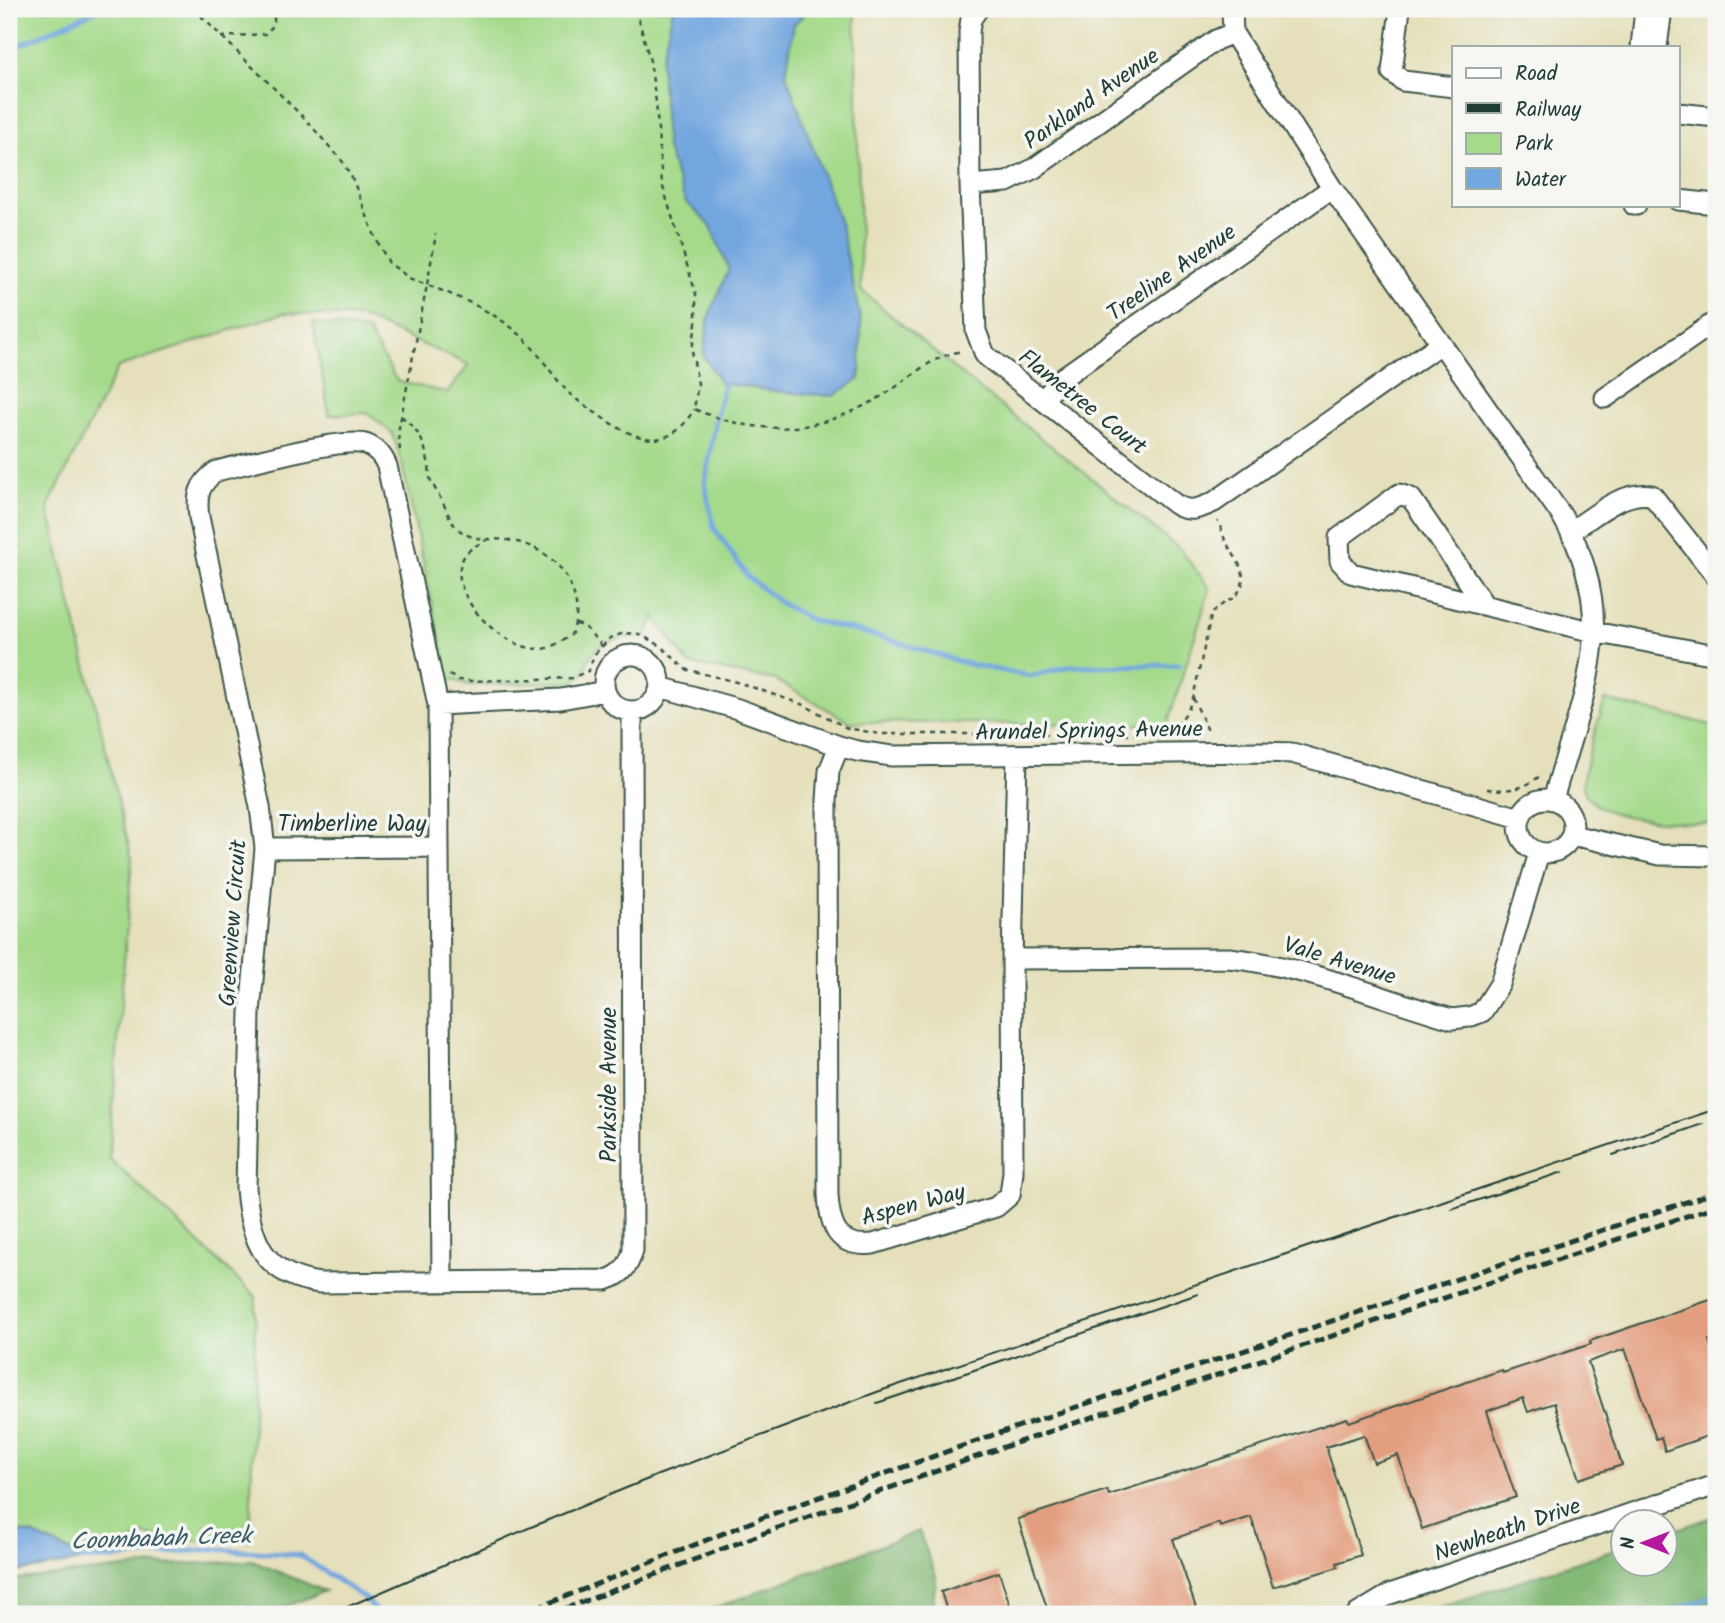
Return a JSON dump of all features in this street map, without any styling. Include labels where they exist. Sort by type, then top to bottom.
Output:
[{"type":"street","name":"Flametree Court","points":[[978,9],[971,19],[969,32],[970,186],[976,331],[985,355],[1175,504],[1192,510],[1214,502],[1440,344]]},
{"type":"street","points":[[1232,9],[1233,33],[1332,188],[1571,531],[1588,575],[1594,612],[1594,652],[1586,693],[1553,800]]},
{"type":"street","points":[[1400,9],[1392,72],[1403,80],[1452,87]]},
{"type":"street","points":[[1641,46],[1653,16]]},
{"type":"street","points":[[1653,16],[1657,46]]},
{"type":"street","name":"Parkland Avenue","points":[[970,186],[1007,182],[1033,169],[1216,40],[1233,33]]},
{"type":"street","points":[[1680,113],[1716,117]]},
{"type":"street","name":"Treeline Avenue","points":[[1043,400],[1062,378],[1332,188]]},
{"type":"street","points":[[1680,200],[1716,204]]},
{"type":"street","points":[[1605,398],[1716,321]]},
{"type":"street","name":"Greenview Circuit","points":[[341,443],[366,444],[376,450],[387,466],[438,705],[442,1282],[301,1281],[273,1264],[262,1252],[253,1234],[248,1213],[246,1188],[250,1013],[265,848],[260,807],[199,517],[198,492],[208,477],[217,471],[341,443]]},
{"type":"street","points":[[1571,531],[1623,498],[1638,493],[1652,495],[1716,576]]},
{"type":"street","points":[[1483,603],[1411,498],[1405,494],[1399,494],[1339,538],[1340,561],[1351,573],[1594,632],[1716,655]]},
{"type":"street","points":[[634,654],[651,662],[657,669],[660,687],[657,696],[642,710],[632,711],[615,706],[605,691],[604,682],[610,665],[617,659],[634,654]]},
{"type":"street","name":"Arundel Springs Avenue","points":[[660,687],[738,709],[856,751],[892,755],[1017,756],[1292,753],[1520,818]]},
{"type":"street","points":[[438,705],[561,699],[605,691]]},
{"type":"street","name":"Parkside Avenue","points":[[442,1282],[606,1280],[616,1277],[630,1262],[633,1250],[632,711]]},
{"type":"street","name":"Aspen Way","points":[[839,746],[829,771],[827,800],[828,1181],[830,1216],[835,1229],[842,1238],[851,1243],[873,1244],[996,1207],[1010,1195],[1013,1172],[1012,959],[1017,756]]},
{"type":"street","points":[[1537,800],[1553,800],[1561,803],[1572,817],[1572,835],[1563,849],[1547,854],[1539,853],[1531,850],[1520,836],[1520,818],[1529,804],[1537,800]]},
{"type":"street","points":[[1572,835],[1660,855],[1716,856]]},
{"type":"street","name":"Timberline Way","points":[[265,848],[439,847]]},
{"type":"street","name":"Vale Avenue","points":[[1012,959],[1254,960],[1452,1019],[1469,1017],[1482,1012],[1500,984],[1539,853]]},
{"type":"street","name":"Newheath Drive","points":[[1357,1614],[1390,1594],[1716,1485]]},
{"type":"path","points":[[194,9],[306,120],[343,162],[389,263],[408,278],[468,300],[517,332],[568,392],[625,433],[650,439],[670,436],[686,425],[694,409],[698,384],[692,351],[696,295],[662,184],[650,61],[636,9]]},
{"type":"path","points":[[221,37],[265,34],[274,25],[274,9]]},
{"type":"path","points":[[402,455],[398,433],[436,234]]},
{"type":"path","points":[[694,409],[716,418],[762,427],[794,428],[830,422],[862,408],[894,388],[924,364],[956,352],[983,349]]},
{"type":"path","points":[[401,416],[420,434],[430,479],[451,521],[458,529],[486,540],[506,540],[523,544],[545,553],[556,563],[569,581],[576,598],[576,624],[571,635],[546,648],[529,648],[490,628],[473,611],[464,593],[461,568],[470,549],[486,540]]},
{"type":"path","points":[[1184,733],[1171,734],[1193,698],[1211,616],[1241,589],[1243,579],[1241,567],[1218,521]]},
{"type":"path","points":[[576,624],[584,626],[602,646]]},
{"type":"path","points":[[449,675],[470,681],[572,678],[588,671],[594,654],[610,638],[624,633],[639,634],[661,646],[685,669],[740,683],[804,705],[847,728],[880,734],[1143,734]]},
{"type":"path","points":[[1193,698],[1209,733]]},
{"type":"path","points":[[1484,788],[1524,788],[1542,774],[1547,766]]},
{"type":"green space","points":[[9,9],[855,9],[861,290],[961,374],[1181,550],[1210,589],[1167,725],[850,722],[775,680],[689,664],[654,616],[647,636],[626,637],[607,642],[593,653],[584,673],[573,682],[468,685],[448,678],[402,464],[392,433],[368,413],[329,415],[313,323],[367,330],[397,381],[447,393],[469,365],[361,317],[283,313],[118,367],[48,507],[132,859],[109,1158],[256,1297],[250,1540],[205,1542],[142,1535],[104,1559],[88,1559],[32,1534],[9,1530]]},
{"type":"green space","points":[[1605,700],[1716,726],[1716,824],[1640,819],[1601,808],[1588,798],[1583,777]]},
{"type":"green space","points":[[1716,1516],[1716,1614],[1419,1614],[1610,1551],[1610,1578],[1680,1578],[1680,1528]]},
{"type":"green space","points":[[919,1531],[936,1576],[932,1614],[699,1614]]},
{"type":"green space","points":[[252,1561],[325,1591],[267,1614],[9,1614],[9,1580],[154,1565]]},
{"type":"water","points":[[673,9],[809,9],[794,24],[786,74],[840,223],[861,322],[860,379],[833,396],[780,392],[721,383],[703,355],[709,316],[729,269],[710,225],[685,201],[666,147],[661,62]]},
{"type":"water","points":[[9,1530],[32,1534],[88,1560],[9,1573]]},
{"type":"building","points":[[1716,1298],[1716,1337],[1709,1340],[1716,1362],[1716,1433],[1665,1451],[1661,1437],[1656,1439],[1625,1349],[1588,1362],[1622,1465],[1579,1479],[1554,1403],[1528,1412],[1523,1398],[1487,1411],[1516,1497],[1422,1529],[1398,1455],[1374,1463],[1364,1435],[1326,1447],[1361,1555],[1337,1563],[1338,1567],[1273,1587],[1251,1517],[1220,1527],[1219,1523],[1173,1539],[1198,1614],[1049,1614],[1018,1519],[1107,1490],[1109,1495],[1347,1418],[1349,1422],[1502,1370],[1503,1373],[1591,1344],[1590,1341]]},
{"type":"building","points":[[999,1572],[1013,1614],[948,1614],[941,1592]]},
{"type":"waterway","points":[[9,50],[99,9]]},
{"type":"waterway","points":[[725,380],[705,484],[714,528],[747,576],[779,602],[811,620],[880,637],[971,665],[1030,676],[1071,666],[1180,665]]},
{"type":"waterway","name":"Coombabah Creek","points":[[81,1559],[214,1549],[300,1555],[367,1600],[378,1614]]},
{"type":"waterway","points":[[1664,1614],[1716,1595]]},
{"type":"tram line","points":[[331,1614],[658,1475],[877,1392],[1716,1109]]},
{"type":"tram line","points":[[1613,1155],[1703,1124]]},
{"type":"tram line","points":[[1451,1209],[1563,1172]]},
{"type":"tram line","points":[[877,1403],[1198,1294]]},
{"type":"railway","points":[[522,1614],[764,1517],[996,1434],[1716,1192]]},
{"type":"railway","points":[[551,1614],[767,1532],[1001,1448],[1716,1206]]}]
